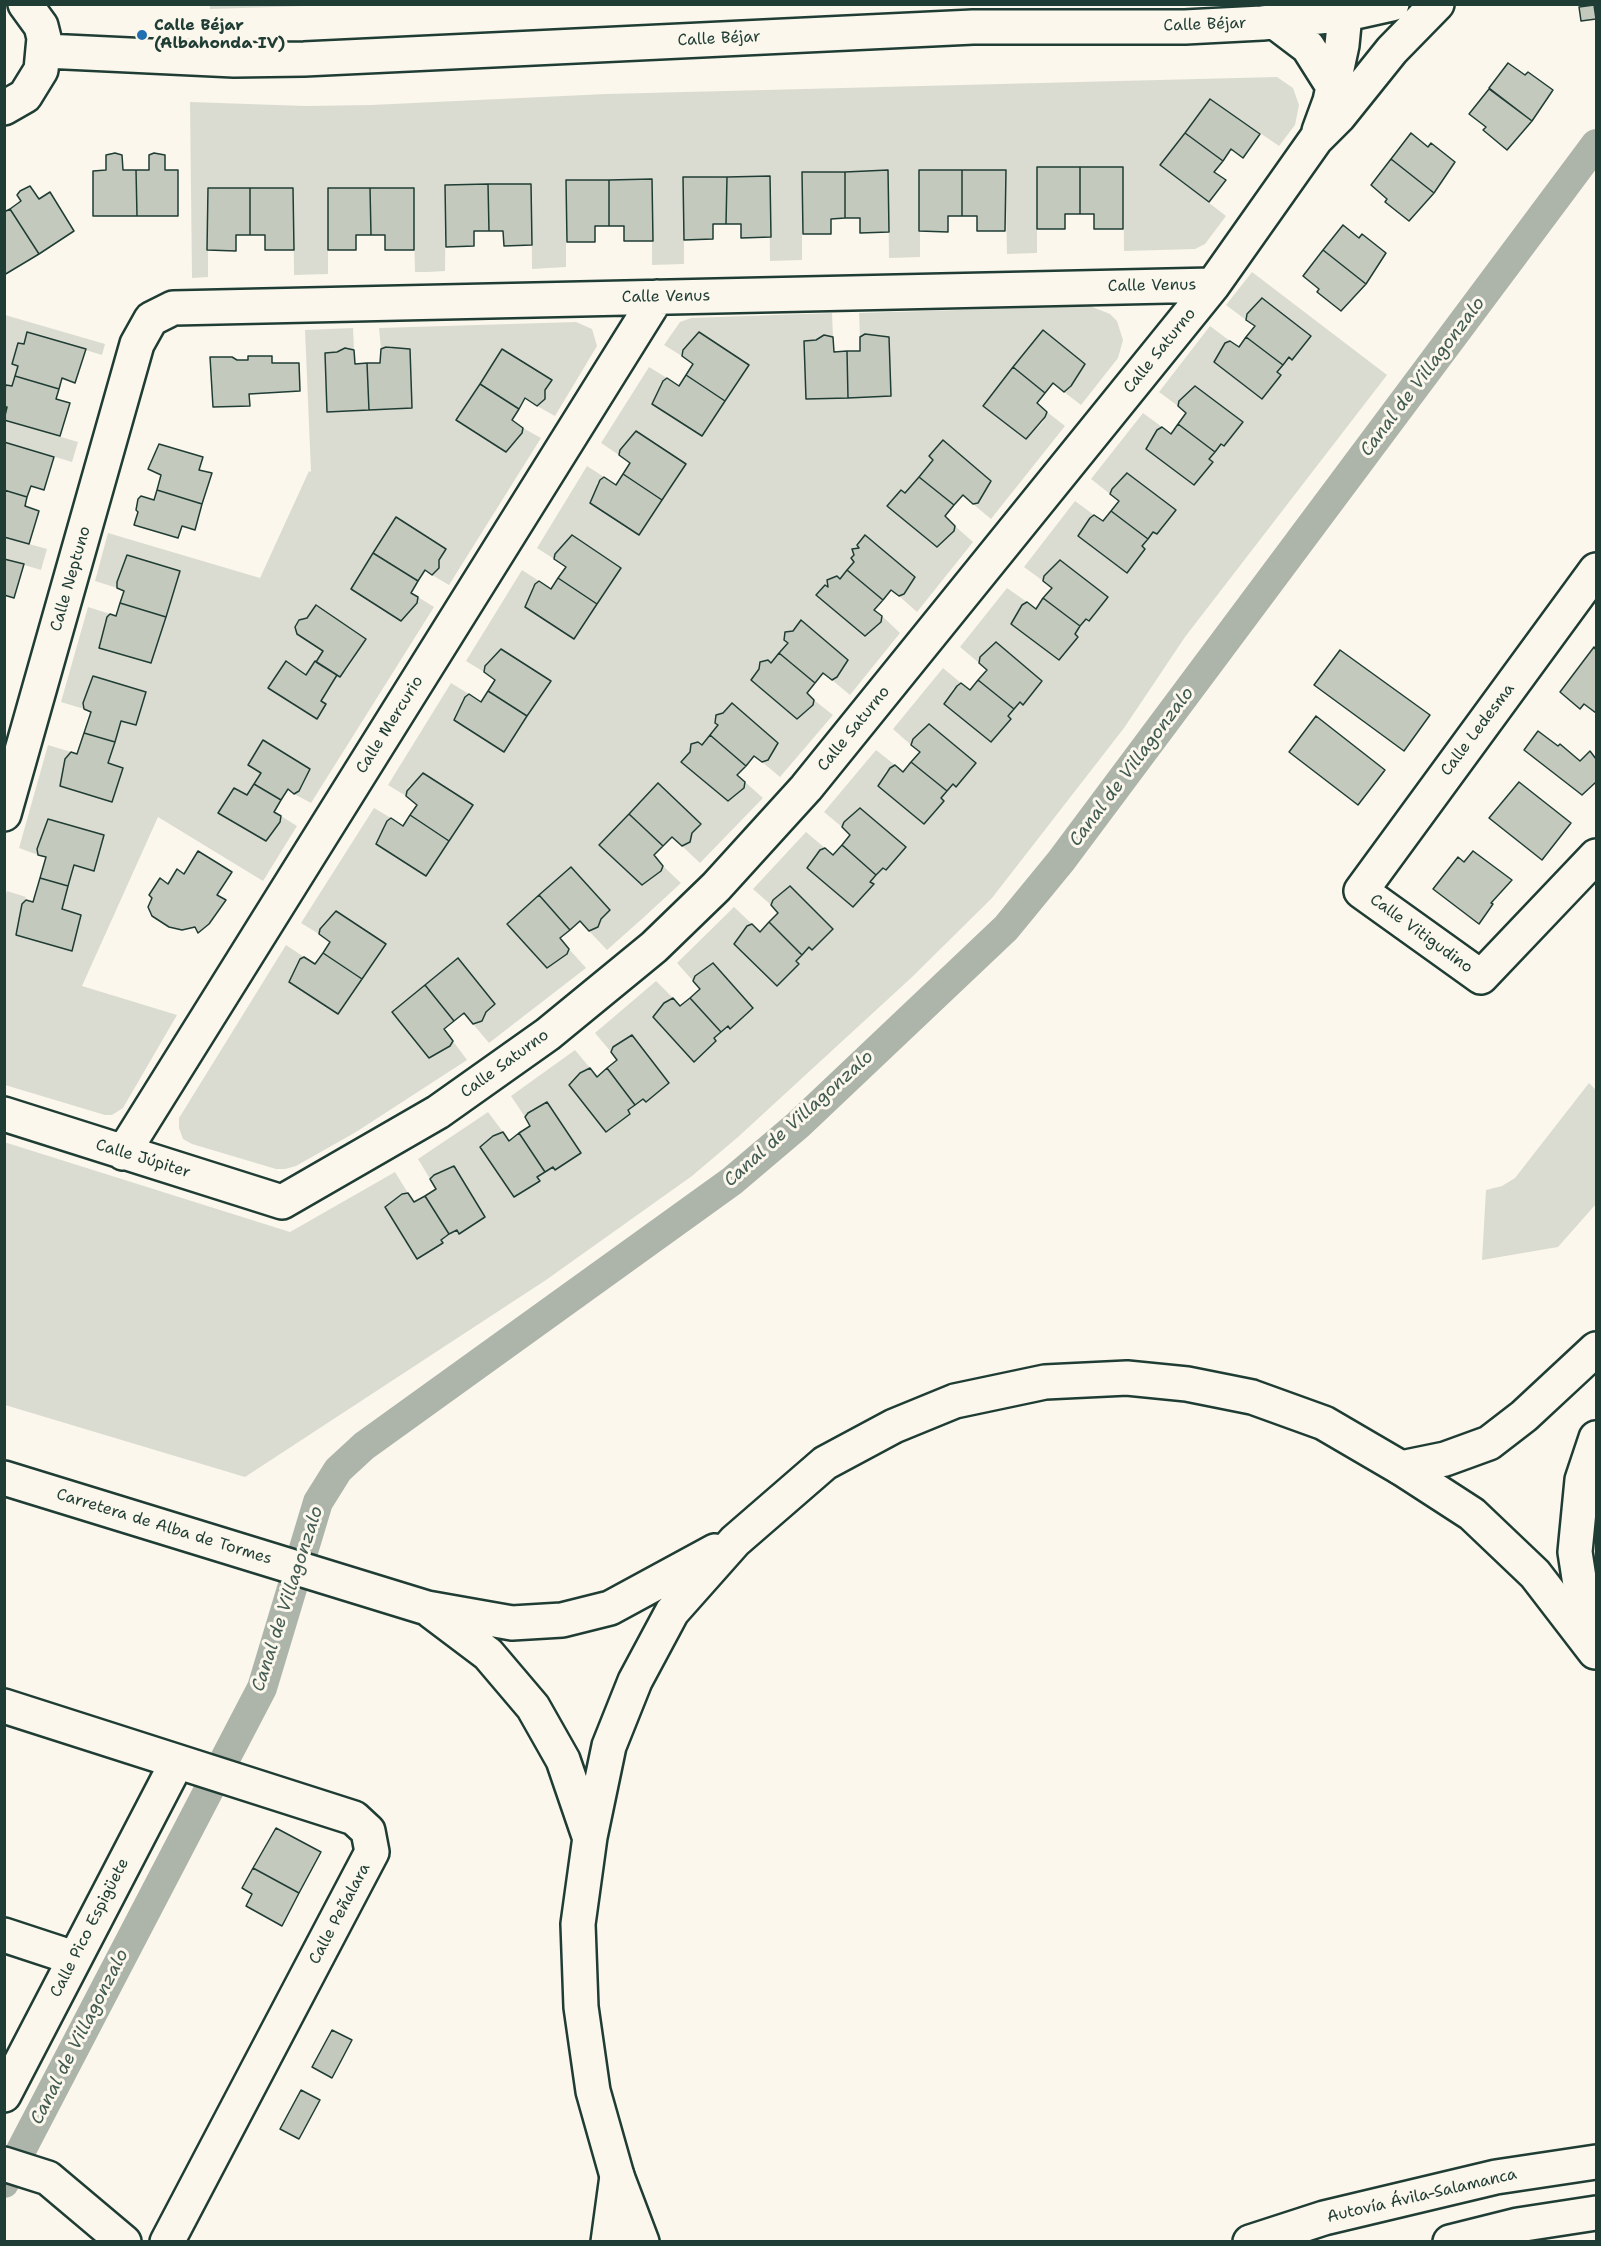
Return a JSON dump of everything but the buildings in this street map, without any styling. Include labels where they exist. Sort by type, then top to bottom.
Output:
[{"type":"main road","points":[[4,108],[25,96],[42,70],[45,51],[40,26],[25,4]]},
{"type":"main road","name":"Calle Béjar","points":[[45,51],[234,60],[304,59],[973,27],[1185,27],[1275,22],[1347,9],[1392,4]]},
{"type":"main road","name":"Calle Saturno","points":[[282,1202],[438,1112],[539,1041],[627,971],[716,887],[806,788],[1213,285],[1316,139],[1330,101],[1392,50],[1437,4]]},
{"type":"main road","name":"Calle Saturno","points":[[1345,89],[1363,44],[1347,9]]},
{"type":"main road","points":[[1275,22],[1308,47],[1345,89]]},
{"type":"main road","name":"Calle Venus","points":[[137,344],[151,319],[172,308],[1213,285]]},
{"type":"main road","name":"Calle Mercurio","points":[[123,1153],[657,297]]},
{"type":"main road","name":"Calle Neptuno","points":[[4,814],[137,344]]},
{"type":"main road","name":"Calle Ledesma","points":[[1360,891],[1596,570]]},
{"type":"main road","name":"Calle Vitigudino","points":[[1360,891],[1481,977],[1596,856]]},
{"type":"main road","name":"Calle Júpiter","points":[[4,1114],[282,1202]]},
{"type":"main road","points":[[1401,1468],[1445,1459],[1489,1443],[1524,1416],[1596,1349]]},
{"type":"main road","points":[[642,2241],[617,2176],[593,2091],[581,2007],[578,1924],[590,1837],[609,1746],[636,1681],[672,1612],[735,1541],[825,1463],[894,1426],[955,1401],[1045,1382],[1127,1378],[1187,1384],[1252,1397],[1324,1423],[1401,1468],[1480,1522],[1535,1574],[1593,1649]]},
{"type":"main road","points":[[1593,1649],[1575,1552],[1582,1480],[1596,1438]]},
{"type":"main road","name":"Carretera de Alba de Tormes","points":[[4,1478],[428,1608],[512,1623],[562,1620],[610,1608],[735,1541]]},
{"type":"main road","name":"Carretera de Alba de Tormes","points":[[428,1608],[488,1654],[533,1707],[563,1760],[590,1837]]},
{"type":"main road","name":"Calle Peñalara","points":[[4,1706],[354,1818],[368,1831],[372,1852],[167,2241]]},
{"type":"main road","name":"Calle Pico Espigüete","points":[[4,2095],[74,1958],[189,1765]]},
{"type":"main road","points":[[4,1935],[74,1958]]},
{"type":"main road","name":"Autovía Ávila-Salamanca","points":[[1250,2241],[1324,2218],[1496,2177],[1596,2162]]},
{"type":"main road","points":[[15,2167],[48,2178],[124,2241]]},
{"type":"main road","points":[[608,2241],[617,2176]]},
{"type":"main road","points":[[1450,2241],[1518,2226],[1596,2213]]},
{"type":"shaded area","points":[[210,4],[369,4],[210,9]]},
{"type":"shaded area","points":[[1277,77],[1293,88],[1299,105],[1295,125],[1279,146],[1210,99],[1160,165],[1226,216],[1205,244],[1195,249],[1124,251],[1123,167],[1037,167],[1037,253],[1007,254],[1005,170],[920,170],[920,257],[889,258],[888,171],[802,172],[802,260],[770,261],[769,176],[684,177],[684,264],[652,265],[652,179],[566,180],[566,267],[532,269],[531,184],[446,185],[445,271],[428,272],[415,272],[413,188],[328,188],[328,274],[294,275],[293,188],[208,188],[208,277],[192,278],[190,102],[306,106],[371,105],[606,94]]},
{"type":"shaded area","points":[[1252,272],[1387,375],[1185,637],[1124,728],[992,898],[911,978],[738,1137],[692,1176],[546,1280],[245,1477],[5,1405],[4,1142],[290,1232],[395,1172],[408,1193],[402,1194],[385,1208],[417,1259],[443,1244],[441,1240],[449,1234],[457,1230],[459,1233],[485,1217],[454,1166],[438,1172],[430,1179],[418,1159],[488,1112],[503,1132],[493,1136],[480,1147],[514,1197],[539,1181],[537,1177],[553,1167],[555,1170],[580,1153],[539,1108],[532,1109],[525,1117],[511,1096],[575,1050],[590,1068],[580,1073],[569,1085],[606,1132],[630,1114],[628,1110],[643,1099],[646,1102],[669,1083],[632,1036],[613,1047],[611,1052],[595,1033],[656,981],[673,998],[664,1003],[694,1061],[716,1042],[714,1038],[728,1026],[731,1028],[753,1009],[713,963],[695,976],[693,981],[677,963],[734,907],[752,924],[743,930],[734,944],[777,985],[809,947],[812,950],[833,928],[790,887],[776,897],[771,905],[753,889],[806,832],[825,848],[816,854],[808,868],[853,907],[874,885],[870,882],[883,868],[886,870],[906,847],[860,808],[844,822],[842,827],[824,812],[876,750],[895,765],[886,771],[878,786],[924,824],[944,801],[941,798],[953,784],[956,786],[922,732],[913,739],[911,745],[893,729],[943,668],[961,683],[953,689],[945,704],[991,742],[1011,719],[1008,716],[1020,702],[1023,704],[1042,681],[996,643],[980,657],[979,663],[960,647],[1007,588],[1027,602],[1019,609],[1011,624],[1059,660],[1078,637],[1075,634],[1086,619],[1090,621],[1108,597],[1060,560],[1044,576],[1043,581],[1024,567],[1075,501],[1094,515],[1087,522],[1079,537],[1126,573],[1145,549],[1142,546],[1175,510],[1128,473],[1115,484],[1110,494],[1091,479],[1143,413],[1162,427],[1146,449],[1193,485],[1212,462],[1209,459],[1221,444],[1224,446],[1242,423],[1195,386],[1183,397],[1178,406],[1159,392],[1210,326],[1230,341],[1222,347],[1214,362],[1262,399],[1281,375],[1277,372],[1289,357],[1292,359],[1310,336],[1263,299],[1247,314],[1246,320],[1226,305]]},
{"type":"shaded area","points":[[1090,306],[1110,314],[1117,321],[1123,340],[1118,358],[1081,405],[1064,392],[1071,386],[1085,364],[1043,330],[983,405],[1026,439],[1043,422],[1047,412],[1065,426],[991,519],[973,504],[981,500],[983,492],[991,481],[943,441],[929,456],[933,460],[919,477],[905,493],[901,490],[888,506],[937,547],[951,535],[955,526],[973,542],[917,612],[899,596],[904,594],[915,577],[857,545],[859,548],[853,549],[854,555],[851,558],[854,562],[840,579],[837,576],[827,580],[828,587],[825,585],[817,595],[874,628],[881,622],[882,616],[900,633],[850,695],[832,680],[837,677],[847,660],[802,620],[793,631],[785,632],[784,640],[788,643],[771,662],[768,660],[760,662],[759,669],[751,680],[797,719],[810,709],[814,700],[833,715],[780,777],[762,762],[770,756],[778,743],[732,703],[723,713],[716,715],[715,722],[718,725],[704,743],[682,762],[728,801],[741,791],[745,782],[763,798],[700,863],[682,846],[690,842],[692,833],[701,823],[691,815],[600,845],[642,885],[658,874],[663,866],[681,883],[643,918],[607,950],[589,931],[598,927],[601,919],[610,910],[571,867],[507,924],[560,960],[569,949],[586,968],[489,1043],[473,1024],[482,1020],[495,1003],[457,959],[392,1012],[429,1058],[439,1050],[446,1049],[453,1041],[467,1060],[356,1132],[296,1166],[276,1169],[192,1144],[183,1139],[179,1128],[179,1118],[286,945],[304,957],[297,963],[289,983],[338,1014],[386,944],[336,911],[322,925],[319,934],[301,923],[374,808],[391,818],[384,825],[383,834],[376,844],[425,876],[433,866],[434,781],[423,773],[416,783],[409,786],[406,796],[388,785],[451,683],[469,694],[462,700],[461,709],[504,752],[550,682],[501,649],[487,662],[484,672],[466,661],[522,570],[539,581],[532,587],[531,596],[525,607],[574,639],[621,568],[572,535],[564,546],[558,549],[554,559],[537,548],[587,466],[604,477],[597,483],[596,492],[590,503],[639,535],[686,464],[629,442],[623,445],[619,455],[601,443],[649,367],[667,378],[660,384],[659,393],[748,365],[699,332],[692,343],[685,346],[682,356],[664,345],[680,322],[691,318],[832,313],[833,337],[824,335],[816,340],[804,341],[806,399],[819,399],[891,396],[889,337],[870,334],[860,337],[859,313]]},
{"type":"shaded area","points":[[5,315],[105,344],[102,355],[27,332],[24,344],[18,343],[12,363],[18,366],[12,386],[7,385],[5,391]]},
{"type":"shaded area","points":[[576,322],[592,329],[597,346],[555,416],[537,406],[545,399],[545,390],[552,379],[502,349],[456,420],[495,444],[517,441],[523,428],[541,438],[449,585],[432,575],[439,568],[439,560],[446,548],[396,517],[351,589],[401,621],[408,610],[414,607],[418,597],[434,607],[311,803],[294,794],[302,787],[310,769],[263,740],[248,764],[261,773],[247,795],[234,788],[219,812],[265,841],[277,826],[281,816],[297,826],[263,881],[158,817],[82,986],[177,1015],[123,1108],[112,1115],[105,1115],[5,1085],[4,900],[7,891],[26,897],[16,935],[72,950],[81,915],[62,909],[68,886],[74,865],[94,871],[103,835],[48,820],[37,849],[38,855],[19,848],[48,745],[71,752],[65,759],[108,763],[121,721],[136,725],[146,692],[94,676],[84,700],[84,709],[61,702],[88,607],[110,614],[105,621],[100,648],[151,663],[180,572],[128,555],[118,579],[117,588],[95,581],[108,533],[260,578],[309,471],[311,472],[305,330],[353,328],[354,350],[345,348],[337,352],[325,353],[327,412],[412,408],[412,395],[397,350],[391,346],[381,349],[379,328]],"holes":[[[316,605],[366,639],[348,668],[340,677],[337,675],[321,701],[326,704],[317,719],[286,662],[306,675],[323,651],[297,634],[295,627],[299,620],[307,618]]]},
{"type":"shaded area","points":[[4,420],[78,442],[72,462],[5,442]]},
{"type":"shaded area","points":[[4,537],[47,549],[41,570],[5,559]]},
{"type":"shaded area","points":[[1589,1083],[1596,1090],[1596,1204],[1558,1247],[1482,1260],[1486,1190],[1502,1186],[1515,1178]]},
{"type":"waterway","name":"Canal de Villagonzalo","points":[[4,2183],[262,1688],[318,1502],[338,1470],[364,1446],[732,1181],[798,1125],[1006,928],[1061,861],[1596,144]]},
{"type":"place","name":"Calle Béjar (Albahonda IV)","points":[[142,35]]}]
